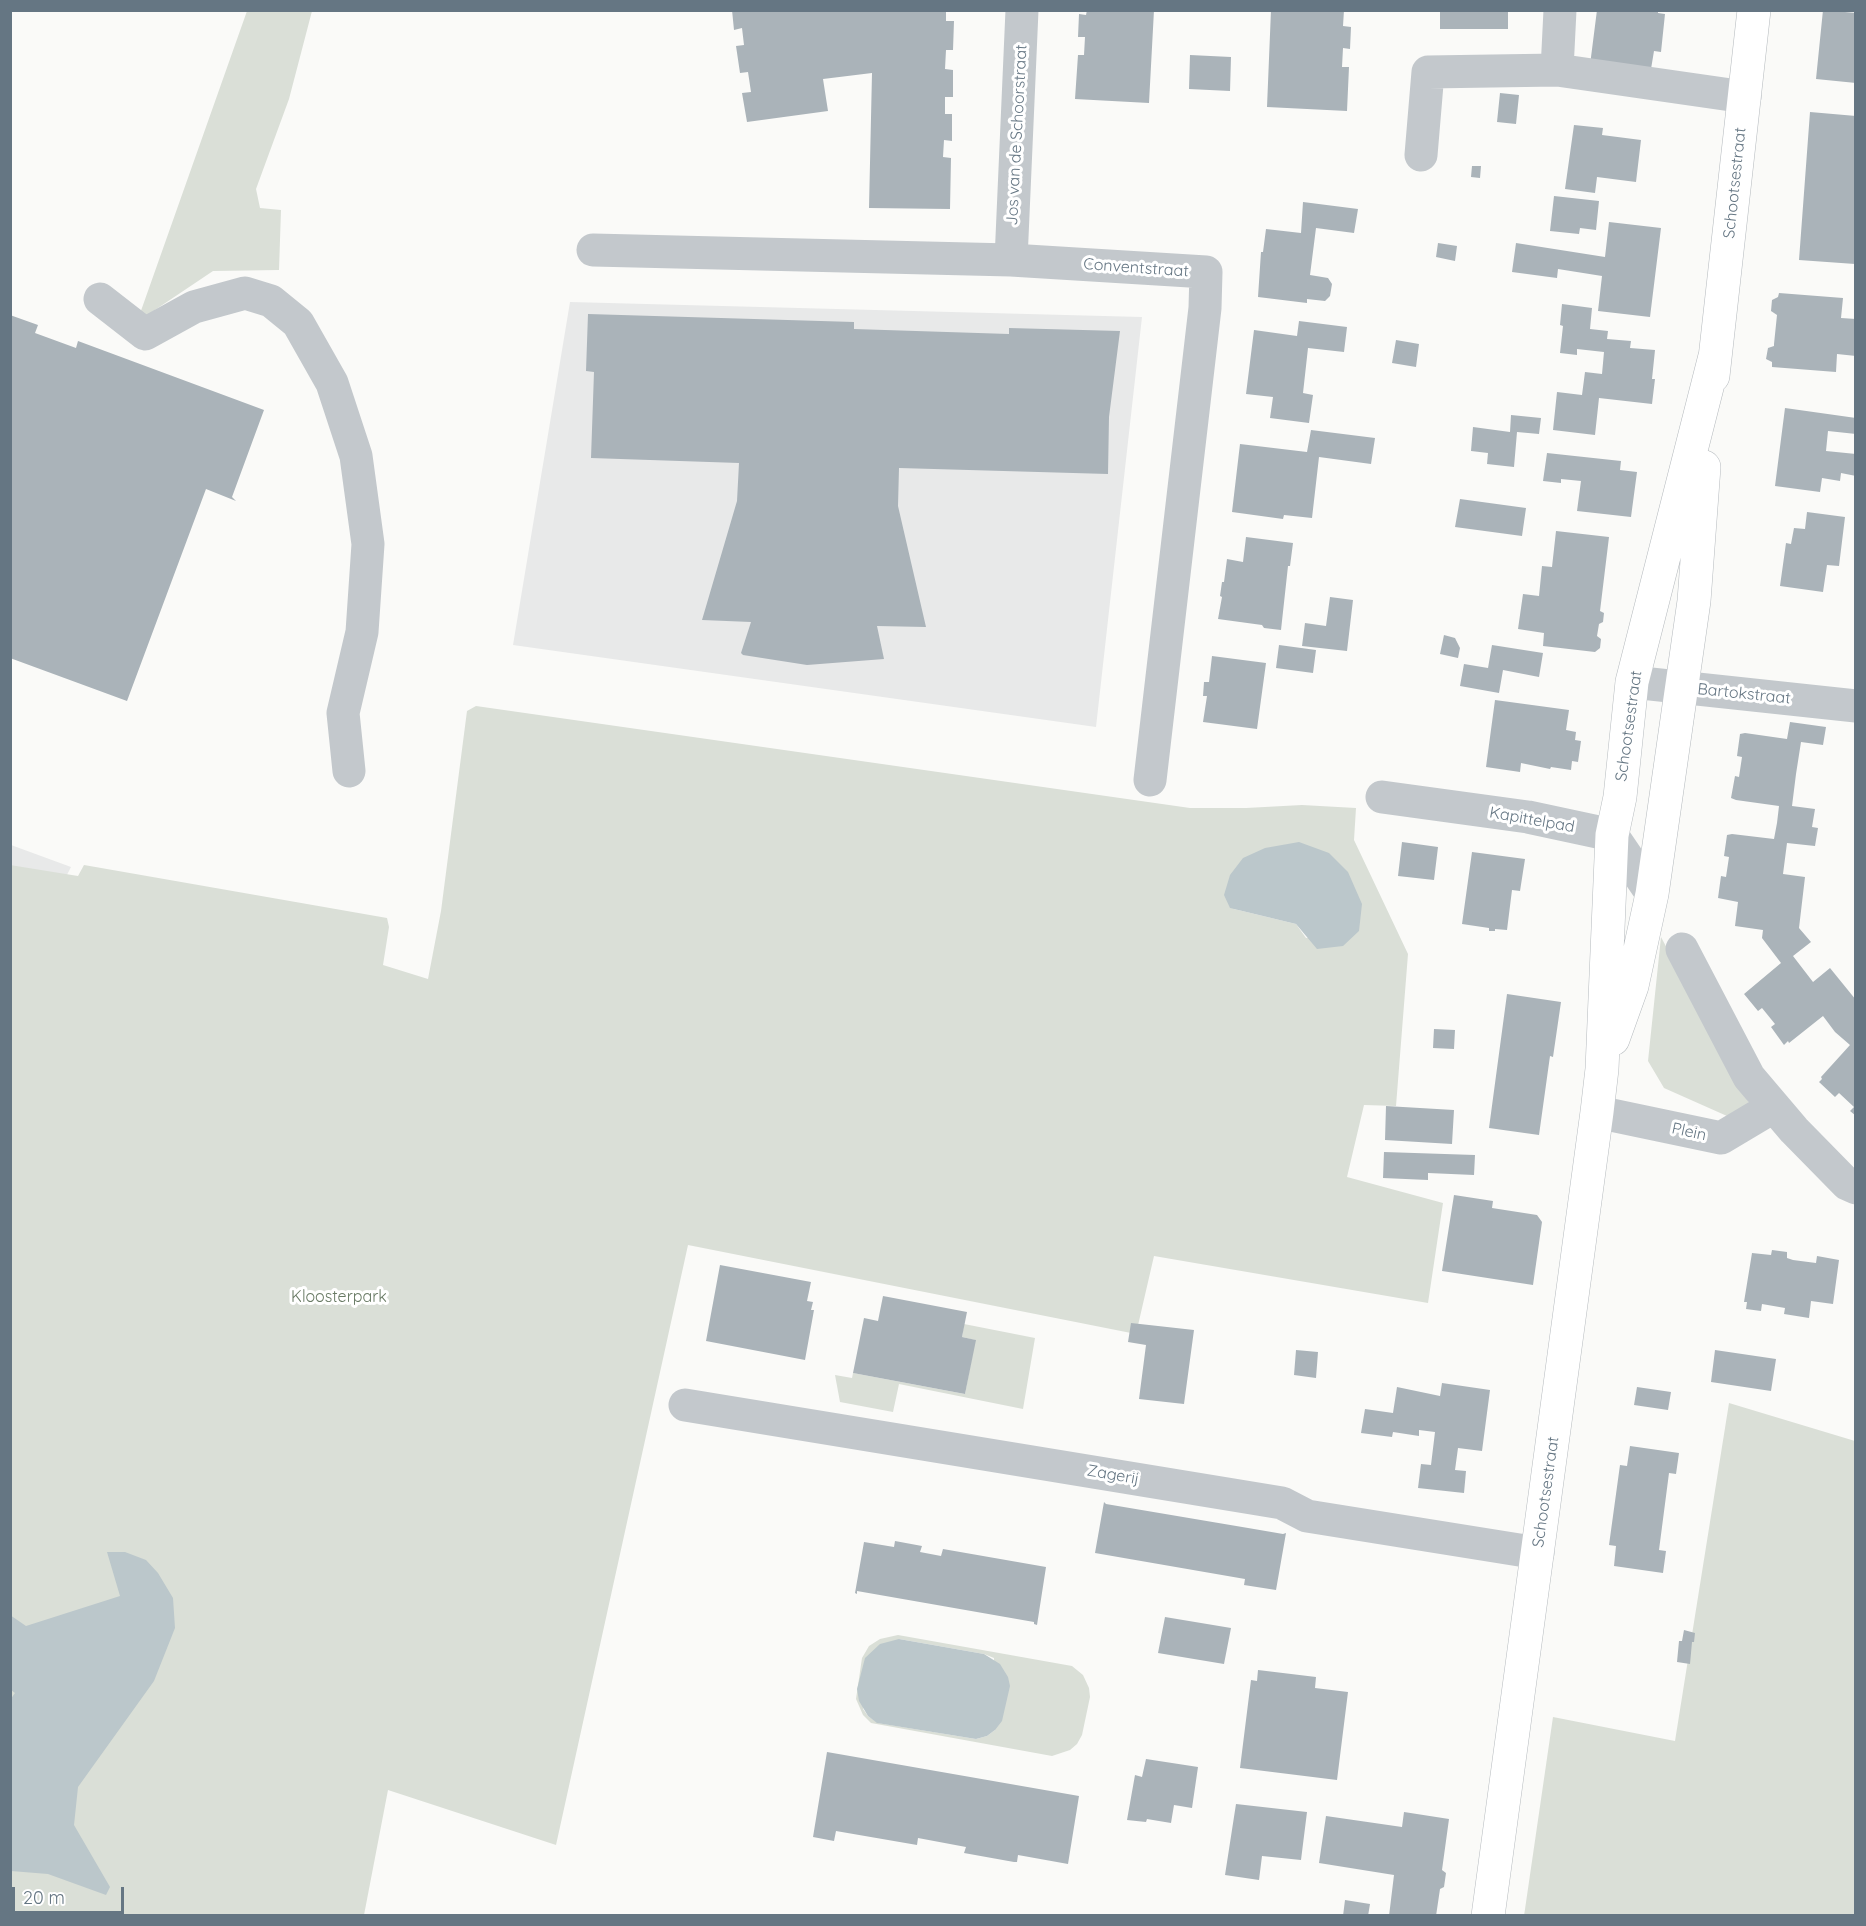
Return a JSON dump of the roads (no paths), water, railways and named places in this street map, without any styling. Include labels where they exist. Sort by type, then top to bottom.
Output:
[{"type":"main road","name":"Schootsestraat","points":[[1602,1069],[1632,986],[1652,894],[1683,688],[1694,601],[1700,505],[1715,356],[1755,10]]},
{"type":"main road","name":"Schootsestraat","points":[[1488,1916],[1597,1112],[1602,1069],[1612,835],[1620,797],[1632,682],[1715,356]]},
{"type":"street","name":"Jos van de Schoorstraat","points":[[1011,260],[1022,10]]},
{"type":"street","points":[[1557,69],[1560,10]]},
{"type":"street","points":[[1420,155],[1428,72],[1557,69],[1745,97]]},
{"type":"street","name":"Conventstraat","points":[[593,250],[1011,260],[1206,272],[1204,309],[1150,780]]},
{"type":"street","points":[[100,299],[145,334],[194,307],[245,293],[271,301],[298,323],[332,383],[356,456],[368,544],[362,632],[342,712],[349,771]]},
{"type":"street","name":"Bartokstraat","points":[[1632,682],[1856,706]]},
{"type":"street","name":"Kapittelpad","points":[[1382,797],[1528,817],[1612,835]]},
{"type":"street","points":[[1612,835],[1652,894]]},
{"type":"street","points":[[1682,949],[1749,1077],[1773,1107],[1847,1184],[1856,1188]]},
{"type":"street","name":"Plein","points":[[1597,1112],[1721,1138],[1773,1107]]},
{"type":"street","name":"Zagerij","points":[[685,1405],[1282,1503],[1307,1516],[1538,1553]]},
{"type":"park label","name":"Kloosterpark","points":[[339,1297]]}]
